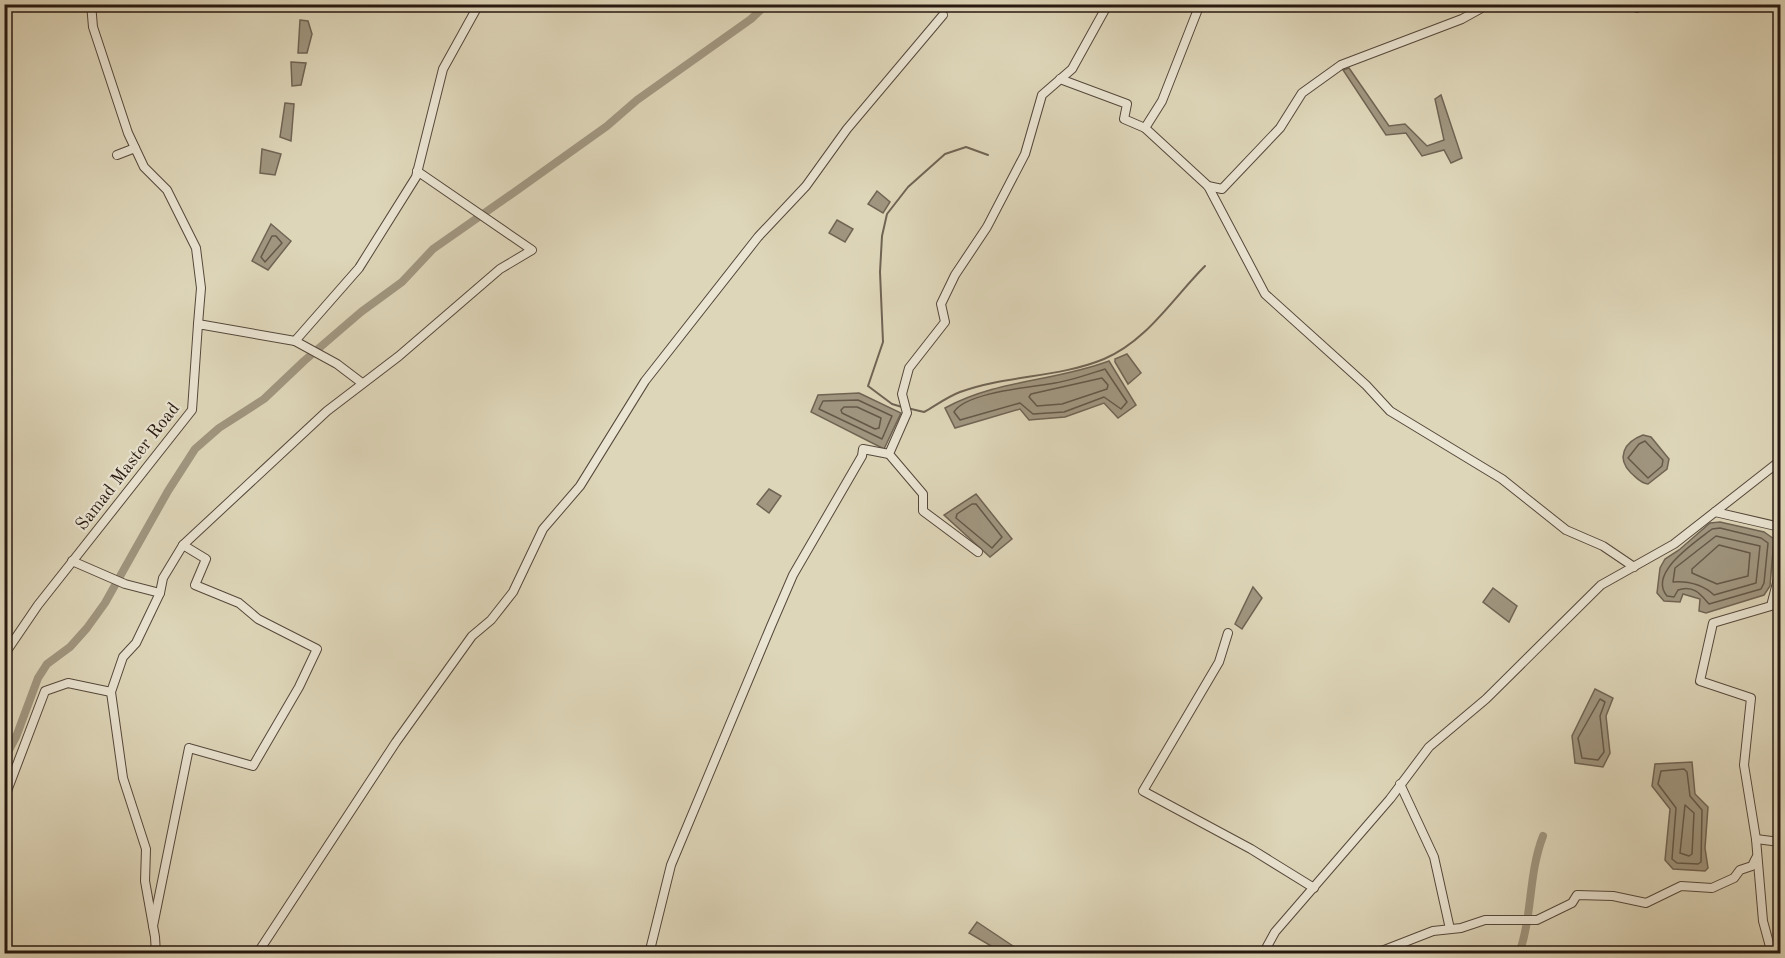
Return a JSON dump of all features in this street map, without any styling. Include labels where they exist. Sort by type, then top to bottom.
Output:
[{"type":"street","name":"Samad Master Road","points":[[4,655],[38,605],[192,410],[201,288],[196,248],[167,190],[144,166],[135,148],[93,27],[91,4]]},
{"type":"street","points":[[298,344],[359,268],[417,171],[443,69],[479,4]]},
{"type":"street","points":[[889,454],[907,413],[902,394],[909,368],[945,322],[941,304],[955,275],[987,227],[1024,154],[1042,95],[1072,69],[1108,4]]},
{"type":"street","points":[[1145,128],[1162,101],[1200,4]]},
{"type":"street","points":[[1208,186],[1222,189],[1280,128],[1302,93],[1341,65],[1462,19],[1489,4]]},
{"type":"street","points":[[257,954],[396,742],[472,636],[491,620],[513,592],[543,529],[580,486],[645,381],[759,237],[806,186],[847,129],[943,15]]},
{"type":"street","points":[[1060,78],[1126,105],[1124,119],[1145,128],[1208,186],[1265,294],[1366,385],[1390,411],[1502,479],[1566,530],[1603,546],[1634,567]]},
{"type":"street","points":[[117,155],[135,148]]},
{"type":"street","points":[[156,954],[145,881],[146,849],[123,778],[111,692],[123,657],[136,643],[160,593],[163,578],[183,545],[297,437],[362,383],[399,356],[500,269],[532,250],[417,171]]},
{"type":"street","points":[[198,324],[298,344],[337,364],[362,383]]},
{"type":"street","points":[[648,954],[671,865],[793,575],[862,456],[863,449],[889,454],[923,494],[923,511],[978,552]]},
{"type":"street","points":[[1263,954],[1275,932],[1314,888],[1429,747],[1486,699],[1601,585],[1674,544],[1780,461]]},
{"type":"street","points":[[1714,512],[1780,527]]},
{"type":"street","points":[[153,926],[189,748],[253,766],[299,687],[317,649],[258,619],[239,603],[195,585],[206,559],[183,545]]},
{"type":"street","points":[[72,561],[125,584],[160,593]]},
{"type":"street","points":[[1772,954],[1763,921],[1756,839],[1744,765],[1751,698],[1700,681],[1713,623],[1771,606],[1780,571]]},
{"type":"street","points":[[1228,633],[1220,662],[1143,792],[1251,849],[1314,888]]},
{"type":"street","points":[[4,799],[45,691],[68,683],[111,692]]},
{"type":"street","points":[[1400,784],[1434,857],[1450,929]]},
{"type":"street","points":[[1756,839],[1780,842]]},
{"type":"street","points":[[1374,954],[1433,931],[1485,920],[1530,921],[1572,903],[1577,895],[1613,897],[1646,903],[1681,886],[1712,888],[1734,878],[1740,870],[1752,866],[1757,855]]},
{"type":"water","points":[[300,20],[308,21],[312,34],[307,53],[298,53]]},
{"type":"water","points":[[291,62],[306,63],[301,85],[292,86]]},
{"type":"water","points":[[1349,68],[1389,126],[1405,124],[1427,146],[1444,140],[1435,99],[1441,95],[1462,158],[1451,163],[1444,150],[1422,156],[1406,133],[1386,135],[1343,70]]},
{"type":"water","points":[[285,103],[294,104],[291,141],[280,137]]},
{"type":"water","points":[[262,149],[281,154],[275,175],[260,173]]},
{"type":"water","points":[[877,191],[890,202],[883,213],[868,204]]},
{"type":"water","points":[[837,220],[853,229],[845,242],[829,233]]},
{"type":"water","points":[[271,224],[291,241],[268,270],[252,261]]},
{"type":"water","points":[[1127,354],[1141,373],[1128,384],[1115,362],[1115,359]]},
{"type":"water","points":[[1109,361],[1136,405],[1118,418],[1104,403],[1065,417],[1029,420],[1020,409],[955,428],[945,408],[986,391],[1088,368]]},
{"type":"water","points":[[859,393],[901,413],[884,449],[811,412],[818,395]]},
{"type":"water","points":[[1643,435],[1651,437],[1669,459],[1667,469],[1648,484],[1631,473],[1626,467],[1623,456],[1627,446]]},
{"type":"water","points":[[769,489],[781,496],[769,513],[757,504]]},
{"type":"water","points":[[976,494],[1012,539],[990,557],[944,515]]},
{"type":"water","points":[[1720,522],[1764,532],[1774,539],[1770,586],[1764,595],[1706,613],[1699,611],[1700,599],[1683,594],[1680,602],[1664,601],[1657,593],[1660,568],[1665,559],[1710,523]]},
{"type":"water","points":[[1253,587],[1262,598],[1242,629],[1235,624]]},
{"type":"water","points":[[1493,588],[1517,606],[1509,622],[1483,602]]},
{"type":"water","points":[[1595,689],[1613,698],[1606,716],[1610,753],[1603,767],[1575,763],[1572,736]]},
{"type":"water","points":[[1692,762],[1695,794],[1708,807],[1705,848],[1708,868],[1705,871],[1673,869],[1665,860],[1670,809],[1652,786],[1655,764]]},
{"type":"water","points":[[977,922],[1016,948],[1011,953],[1003,953],[969,933]]},
{"type":"waterway","points":[[4,759],[16,737],[38,678],[47,664],[70,647],[87,628],[105,603],[168,491],[195,449],[219,428],[264,399],[361,312],[402,282],[433,249],[607,126],[637,100],[751,19],[767,4]]},
{"type":"waterway","points":[[902,407],[892,404],[868,386],[883,342],[880,272],[882,236],[887,214],[908,187],[945,154],[966,147],[988,155]]},
{"type":"waterway","points":[[907,408],[924,412],[955,394],[978,386],[1069,370],[1104,359],[1119,351],[1146,330],[1205,266]]},
{"type":"waterway","points":[[1519,954],[1527,924],[1535,865],[1543,836]]}]
